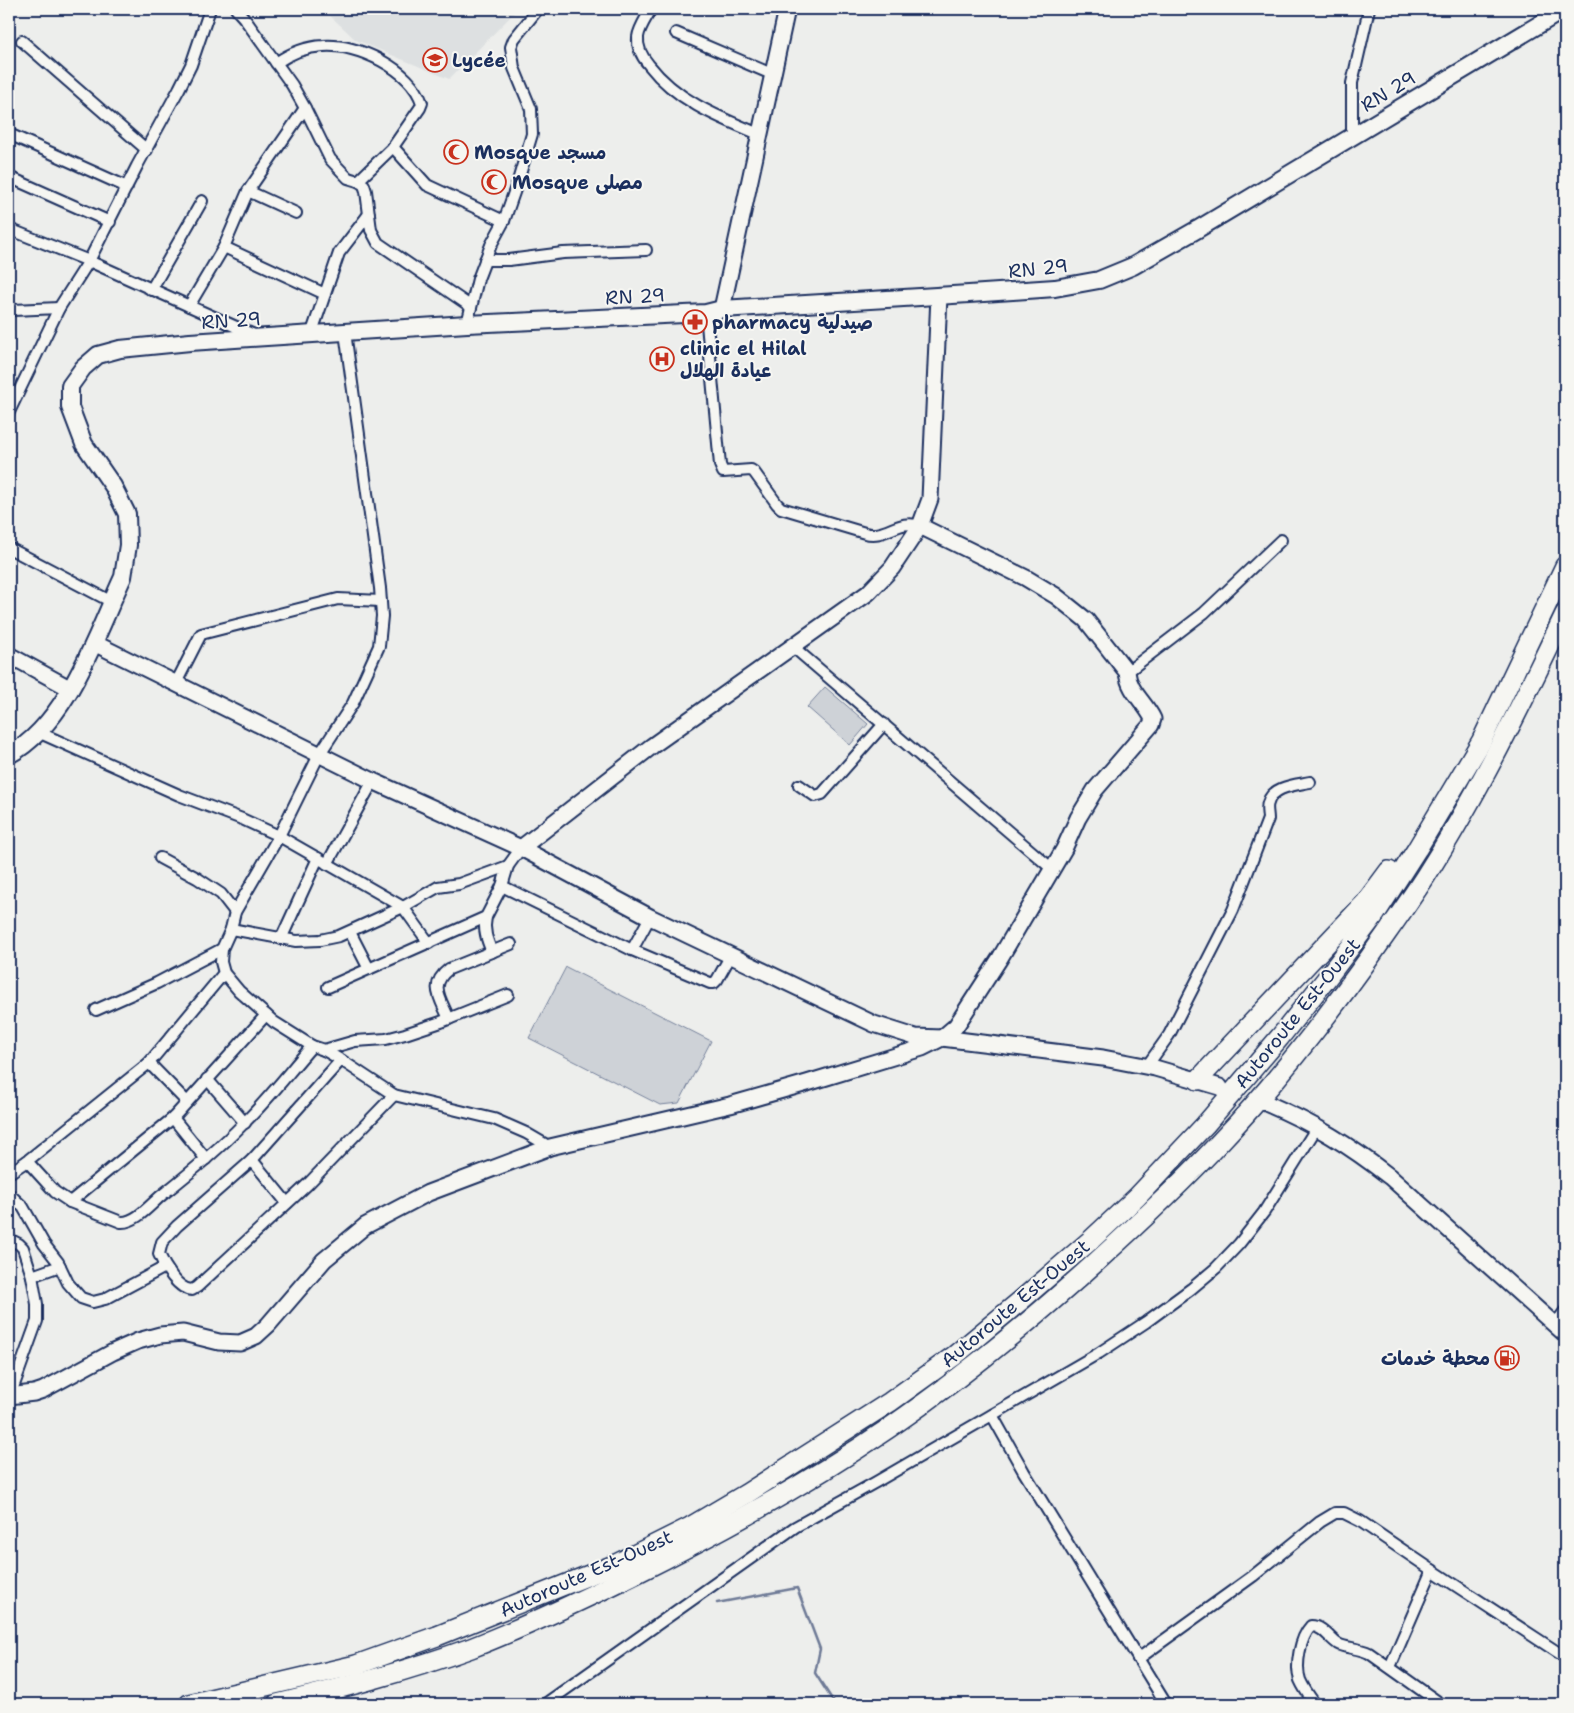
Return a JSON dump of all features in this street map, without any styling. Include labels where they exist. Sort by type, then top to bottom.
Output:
[{"type":"highway","name":"Autoroute Est-Ouest","points":[[189,1704],[356,1664],[437,1636],[614,1565],[690,1527],[746,1494],[890,1402],[954,1356],[1092,1239],[1137,1197],[1211,1118],[1316,993],[1376,913],[1481,742],[1565,566]]},
{"type":"highway","name":"Autoroute Est-Ouest","points":[[277,1704],[378,1678],[469,1648],[534,1621],[686,1549],[746,1517],[886,1430],[935,1396],[1047,1306],[1153,1209],[1216,1147],[1285,1068],[1324,1019],[1392,925],[1439,854],[1515,718],[1565,614]]},
{"type":"highway","points":[[1198,1080],[1366,902],[1459,778]]},
{"type":"main road","name":"RN 29","points":[[9,755],[20,749],[52,718],[71,689],[94,643],[123,577],[127,562],[127,514],[113,486],[84,444],[70,407],[70,386],[83,368],[98,355],[120,349],[260,338],[467,324],[714,311],[1055,288],[1099,280],[1149,257],[1565,9]]},
{"type":"street","points":[[9,412],[59,308],[89,261],[191,66],[210,9]]},
{"type":"street","points":[[236,9],[292,85],[330,159],[348,178],[364,185],[371,230],[378,243],[470,306]]},
{"type":"street","points":[[467,324],[478,279],[504,221],[532,134],[531,109],[514,68],[511,47],[514,40],[538,9]]},
{"type":"street","points":[[651,9],[638,35],[639,49],[660,80],[685,99],[712,114],[759,134]]},
{"type":"street","points":[[9,1239],[23,1248],[32,1276],[37,1304],[37,1321],[13,1393],[43,1390],[113,1352],[160,1334],[183,1333],[219,1342],[240,1343],[256,1336],[268,1325],[324,1260],[365,1226],[428,1193],[550,1147],[730,1104],[922,1048],[942,1038],[956,1026],[1000,958],[1064,848],[1078,818],[1095,790],[1151,725],[1153,719],[1128,682],[1127,672],[1086,620],[1056,596],[1026,578],[912,523],[906,523],[880,534],[872,535],[782,508],[751,470],[723,472],[720,465],[714,311],[774,75],[787,9]]},
{"type":"street","points":[[1352,136],[1352,83],[1369,9]]},
{"type":"street","points":[[676,33],[774,75]]},
{"type":"street","points":[[22,41],[147,150]]},
{"type":"street","points":[[276,63],[288,54],[323,46],[358,50],[373,56],[391,67],[417,91],[422,103],[420,108],[393,147],[358,181]]},
{"type":"street","points":[[189,306],[224,247],[248,191],[304,108]]},
{"type":"street","points":[[9,134],[126,188]]},
{"type":"street","points":[[393,147],[427,185],[504,221]]},
{"type":"street","points":[[9,178],[110,222]]},
{"type":"street","points":[[248,191],[296,213]]},
{"type":"street","points":[[151,290],[202,200]]},
{"type":"street","points":[[311,335],[339,253],[369,214]]},
{"type":"street","points":[[9,229],[89,261],[260,338]]},
{"type":"street","points":[[224,247],[325,294]]},
{"type":"street","points":[[485,260],[509,260],[563,253],[646,250]]},
{"type":"street","points":[[492,952],[485,932],[486,917],[502,886],[508,866],[521,848],[652,746],[868,593],[892,568],[920,526],[930,499],[939,296]]},
{"type":"street","points":[[9,308],[13,310],[59,308]]},
{"type":"street","points":[[345,332],[381,601],[382,616],[379,646],[353,703],[320,755],[279,836],[234,912],[222,949],[221,962],[224,973],[239,991],[274,1022],[312,1046],[324,1050],[341,1060],[394,1095],[494,1119],[526,1133],[550,1147]]},
{"type":"street","points":[[1127,672],[1204,613],[1281,540]]},
{"type":"street","points":[[9,548],[112,602]]},
{"type":"street","points":[[176,683],[201,634],[338,599],[381,601]]},
{"type":"street","points":[[94,643],[373,781],[521,848],[650,917],[874,1024],[915,1037],[942,1038],[1103,1058],[1147,1066],[1220,1087]]},
{"type":"street","points":[[792,646],[1052,868]]},
{"type":"street","points":[[9,655],[71,689]]},
{"type":"street","points":[[799,786],[815,796],[822,794],[884,724]]},
{"type":"street","points":[[38,732],[179,795],[279,836],[403,907],[429,943]]},
{"type":"street","points":[[327,864],[373,781]]},
{"type":"street","points":[[1147,1066],[1169,1035],[1233,910],[1268,819],[1267,803],[1272,795],[1286,787],[1310,782]]},
{"type":"street","points":[[160,858],[197,878],[220,894],[234,912]]},
{"type":"street","points":[[281,939],[318,858]]},
{"type":"street","points":[[230,929],[296,941],[320,940],[350,932],[403,907],[438,887],[459,884],[508,866]]},
{"type":"street","points":[[502,886],[632,950],[710,984],[717,980],[731,955]]},
{"type":"street","points":[[328,987],[486,917]]},
{"type":"street","points":[[632,950],[650,917]]},
{"type":"street","points":[[350,932],[369,969]]},
{"type":"street","points":[[449,1019],[439,994],[437,982],[440,975],[449,968],[511,944]]},
{"type":"street","points":[[96,1010],[157,983],[222,949]]},
{"type":"street","points":[[9,1173],[27,1161],[149,1063],[224,973]]},
{"type":"street","points":[[324,1050],[355,1041],[386,1039],[449,1019],[508,995]]},
{"type":"street","points":[[70,1202],[173,1118],[266,1015]]},
{"type":"street","points":[[27,1161],[55,1192],[70,1202],[121,1222],[126,1222],[141,1213],[206,1160],[244,1123],[312,1046]]},
{"type":"street","points":[[341,1060],[252,1160],[177,1226],[162,1242],[159,1254],[165,1267],[184,1289],[192,1290],[308,1184],[394,1095]]},
{"type":"street","points":[[149,1063],[187,1102]]},
{"type":"street","points":[[207,1080],[244,1123]]},
{"type":"street","points":[[1268,1104],[1346,1144],[1390,1177],[1560,1329],[1565,1311]]},
{"type":"street","points":[[173,1118],[206,1160]]},
{"type":"street","points":[[545,1704],[795,1527],[992,1415],[1124,1337],[1191,1289],[1216,1268],[1239,1244],[1264,1212],[1316,1127]]},
{"type":"street","points":[[252,1160],[287,1203]]},
{"type":"street","points":[[9,1194],[23,1207],[68,1282],[81,1298],[93,1302],[105,1299],[165,1267]]},
{"type":"street","points":[[32,1276],[60,1266]]},
{"type":"street","points":[[992,1415],[1166,1704]]},
{"type":"street","points":[[1138,1659],[1246,1581],[1320,1522],[1335,1513],[1344,1513],[1360,1521],[1565,1657]]},
{"type":"street","points":[[1390,1667],[1432,1570]]},
{"type":"street","points":[[1315,1704],[1299,1678],[1301,1647],[1307,1630],[1311,1626],[1320,1628],[1341,1646],[1362,1649],[1441,1704]]},
{"type":"shaded area","name":"Lycée","points":[[323,9],[518,9],[449,79],[356,40]]},
{"type":"shaded area","points":[[825,687],[868,724],[850,745],[807,707]]},
{"type":"shaded area","points":[[566,967],[711,1041],[679,1103],[660,1105],[529,1038]]},
{"type":"waterway","points":[[717,1603],[797,1588],[820,1649],[815,1673],[834,1704]]},
{"type":"place","name":"Lycée","points":[[435,60]]},
{"type":"place","name":"Mosque مسجد","points":[[456,152]]},
{"type":"place","name":"Mosque مصلى","points":[[494,182]]},
{"type":"place","name":"pharmacy صيدلية","points":[[695,322]]},
{"type":"place","name":"clinic el Hilal عيادة الهلال","points":[[662,359]]},
{"type":"place","name":"محطة خدمات","points":[[1507,1358]]}]
